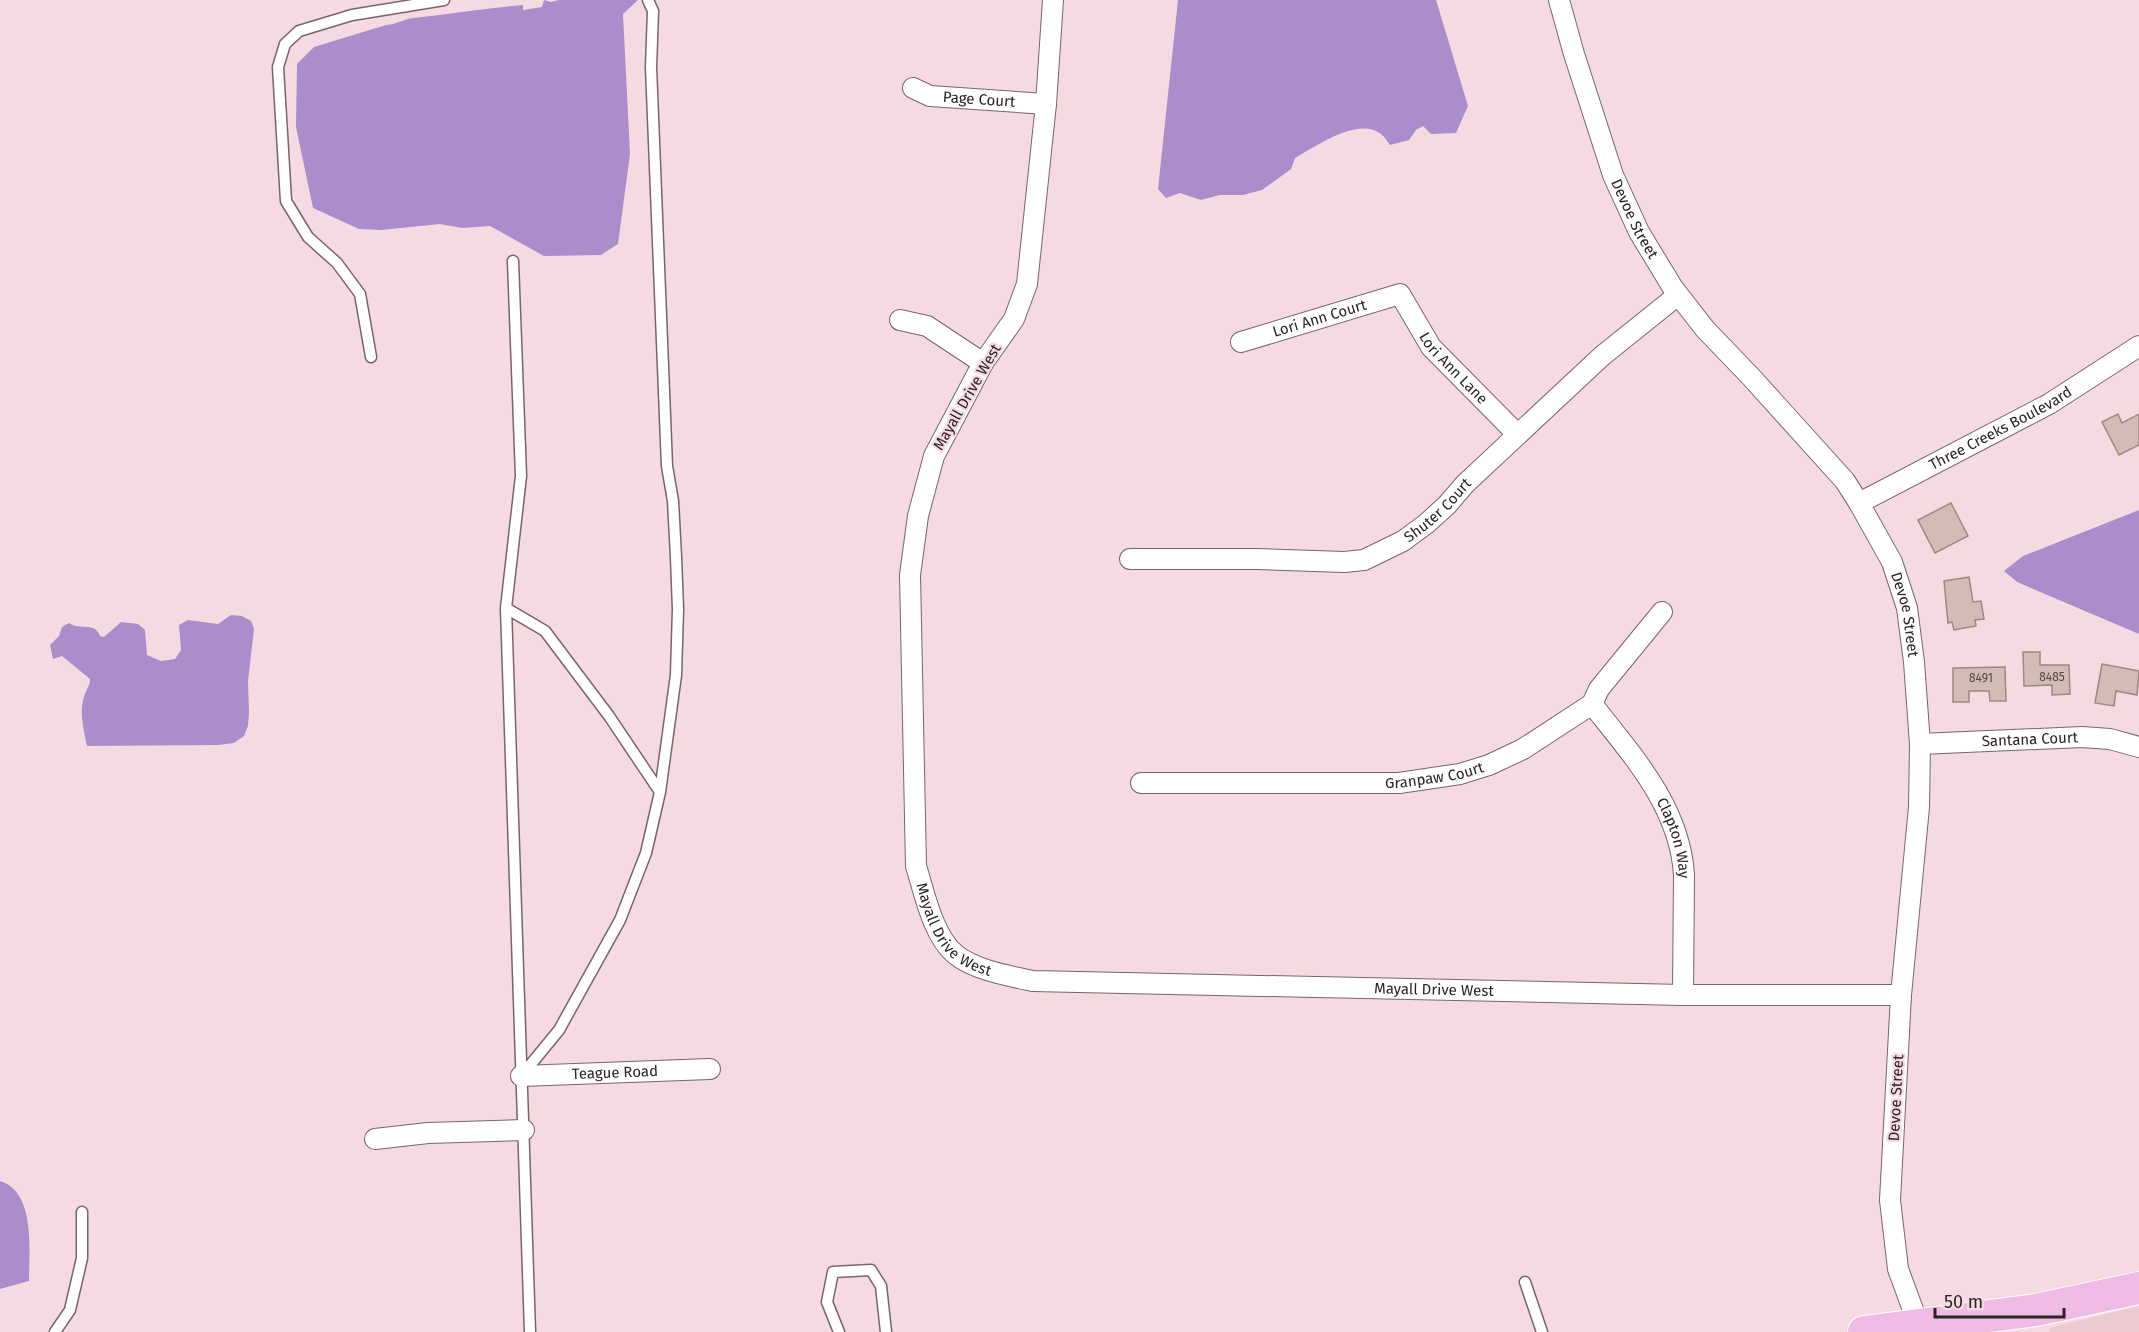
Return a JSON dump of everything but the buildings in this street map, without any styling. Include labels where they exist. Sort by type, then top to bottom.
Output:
[{"type":"main road","points":[[1864,1332],[2036,1310],[2139,1288]]},
{"type":"street","name":"Mayall Drive West","points":[[1053,0],[1046,104],[1027,284],[1014,319],[983,363],[934,456],[918,516],[910,575],[916,866],[927,904],[938,930],[955,954],[987,970],[1033,981],[1683,995],[1901,995]]},
{"type":"street","name":"Devoe Street","points":[[1559,0],[1613,175],[1639,231],[1678,295],[1705,329],[1845,482],[1892,562],[1907,608],[1920,744],[1919,807],[1901,995],[1890,1200],[1898,1269],[1918,1326]]},
{"type":"street","name":"Page Court","points":[[913,88],[930,96],[1046,104]]},
{"type":"street","name":"Lori Ann Court","points":[[1241,342],[1400,294]]},
{"type":"street","name":"Lori Ann Lane","points":[[1400,294],[1431,347],[1517,434]]},
{"type":"street","name":"Shuter Court","points":[[1130,559],[1344,562],[1364,560],[1403,541],[1426,524],[1448,505],[1465,484],[1517,434],[1602,356],[1678,295]]},
{"type":"street","points":[[900,320],[927,326],[983,363]]},
{"type":"street","name":"Three Creeks Boulevard","points":[[1859,503],[2049,404],[2139,346]]},
{"type":"street","name":"Granpaw Court","points":[[1141,783],[1368,781],[1399,783],[1460,774],[1489,765],[1523,749],[1592,704],[1599,689],[1662,612]]},
{"type":"street","name":"Clapton Way","points":[[1592,704],[1645,773],[1676,830],[1684,874],[1683,995]]},
{"type":"street","name":"Santana Court","points":[[1920,744],[2082,737],[2110,740],[2139,747]]},
{"type":"street","name":"Teague Road","points":[[521,1076],[710,1069]]},
{"type":"street","points":[[375,1139],[428,1133],[524,1130]]},
{"type":"lane","points":[[371,357],[360,294],[337,263],[308,237],[286,201],[278,67],[285,44],[299,31],[352,15],[444,0]]},
{"type":"lane","points":[[521,1076],[559,1030],[620,920],[646,853],[660,792],[676,675],[678,609],[673,501],[667,466],[651,67],[653,11],[648,0]]},
{"type":"lane","points":[[513,261],[521,476],[506,608],[530,1332]]},
{"type":"lane","points":[[506,608],[545,631],[609,716],[660,792]]},
{"type":"lane","points":[[55,1332],[70,1310],[82,1258],[82,1212]]},
{"type":"lane","points":[[839,1332],[826,1302],[834,1272],[871,1270],[881,1286],[886,1332]]},
{"type":"lane","points":[[1525,1282],[1542,1332]]},
{"type":"shaded area","points":[[544,0],[551,2],[559,0],[638,0],[623,14],[630,154],[618,244],[601,255],[544,256],[490,226],[462,228],[440,224],[381,230],[359,229],[313,208],[296,127],[297,64],[314,47],[410,19],[523,5],[523,10],[542,7]]},
{"type":"shaded area","points":[[1178,0],[1436,0],[1468,106],[1456,133],[1431,134],[1423,126],[1416,130],[1409,140],[1390,145],[1382,135],[1372,129],[1349,131],[1295,158],[1291,169],[1262,190],[1243,195],[1220,195],[1201,200],[1180,193],[1166,198],[1158,189]]},
{"type":"shaded area","points":[[2139,510],[2139,634],[2017,582],[2004,571],[2023,556]]},
{"type":"shaded area","points":[[231,615],[242,616],[251,621],[254,629],[248,681],[248,726],[244,736],[234,743],[218,745],[87,746],[82,709],[90,679],[62,656],[53,659],[50,645],[59,636],[62,627],[69,623],[91,627],[104,637],[121,622],[138,624],[145,630],[147,655],[161,661],[175,659],[181,650],[179,625],[188,620],[218,624]]},
{"type":"shaded area","points":[[0,1181],[12,1187],[20,1197],[25,1209],[30,1254],[29,1281],[0,1289]]},
{"type":"shaded area","points":[[2139,1306],[2139,1332],[2050,1332],[2049,1328]]}]
